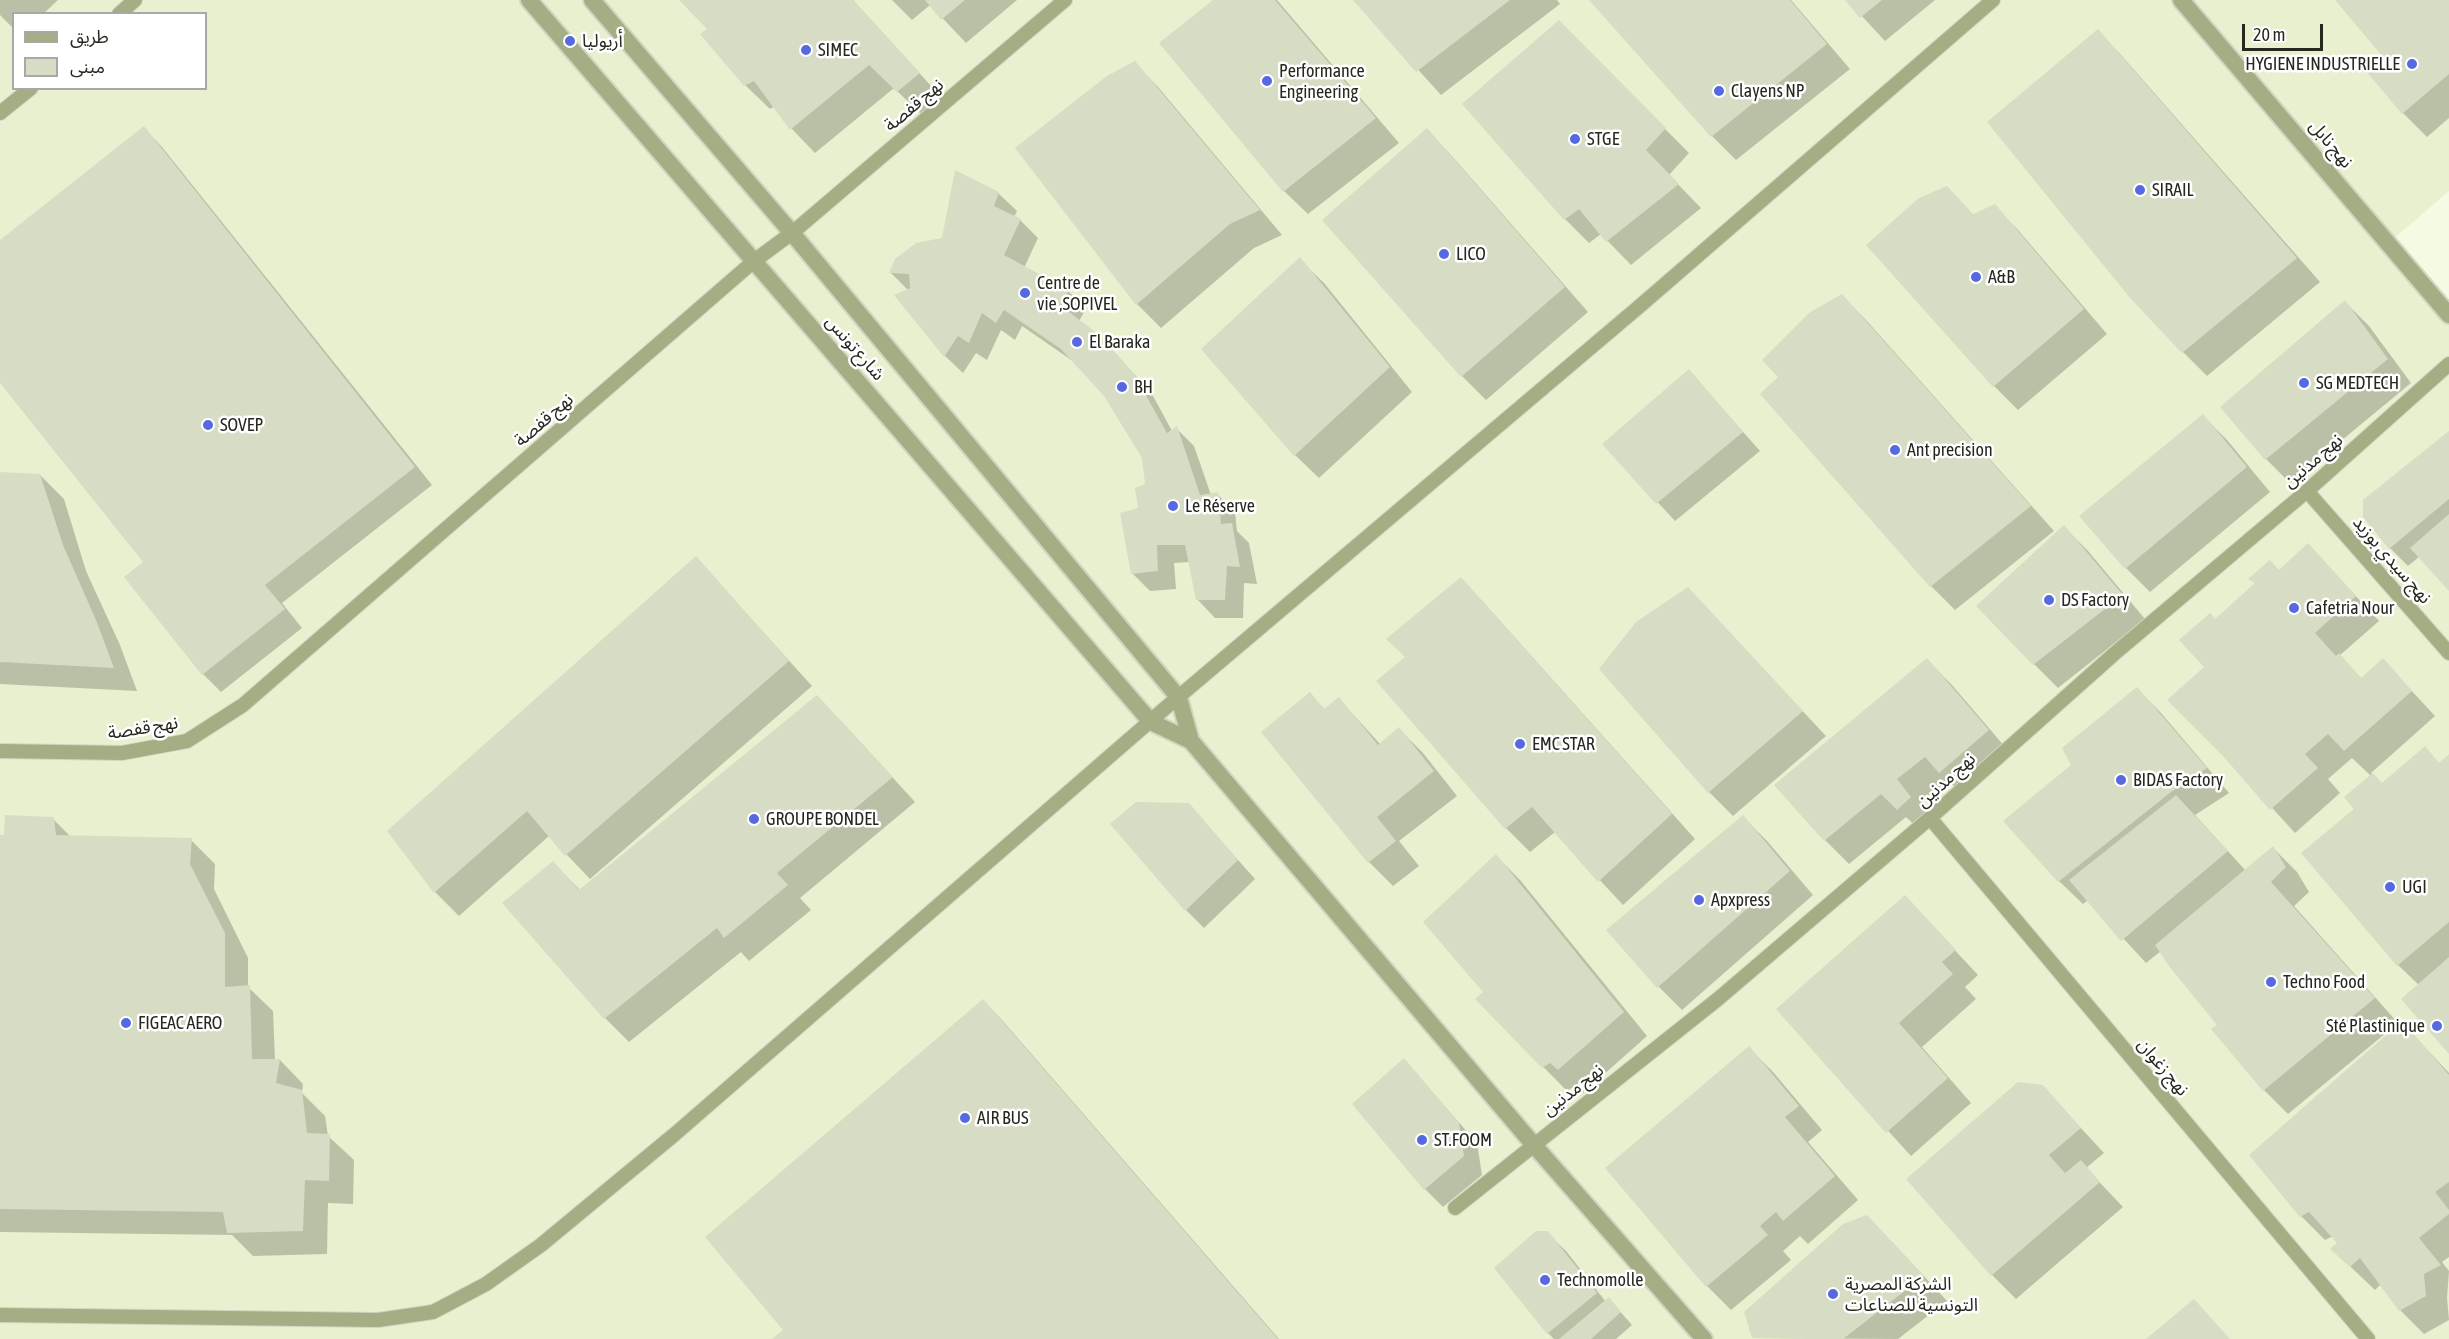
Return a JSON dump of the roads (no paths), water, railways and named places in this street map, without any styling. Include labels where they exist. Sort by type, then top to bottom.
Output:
[{"type":"street","name":"شارع تونس","points":[[529,0],[1150,722]]},
{"type":"street","name":"شارع تونس","points":[[592,0],[792,232],[1179,698]]},
{"type":"street","name":"نهج نابل","points":[[2181,0],[2449,315]]},
{"type":"street","points":[[1179,698],[1191,741],[1533,1144],[1704,1339]]},
{"type":"street","points":[[1150,722],[1191,741]]},
{"type":"lane","points":[[121,12],[135,0]]},
{"type":"lane","name":"نهج قفصة","points":[[0,751],[122,753],[187,741],[243,705],[754,261],[792,232],[1065,0]]},
{"type":"lane","points":[[0,1316],[378,1320],[433,1312],[486,1284],[541,1245],[675,1134],[1150,722],[1633,312],[1994,0]]},
{"type":"lane","points":[[0,113],[29,90]]},
{"type":"lane","name":"نهج مدنين","points":[[1455,1208],[1718,999],[1930,818],[2114,654],[2307,491],[2449,364]]},
{"type":"lane","name":"نهج سيدي بوزيد","points":[[2307,491],[2449,653]]},
{"type":"lane","name":"نهج زغوان","points":[[1930,818],[2368,1339]]},
{"type":"place","name":"أريوليا","points":[[570,41]]},
{"type":"place","name":"SIMEC","points":[[806,50]]},
{"type":"place","name":"HYGIENE INDUSTRIELLE","points":[[2412,64]]},
{"type":"place","name":"Performance Engineering","points":[[1267,81]]},
{"type":"place","name":"Clayens NP","points":[[1719,91]]},
{"type":"place","name":"STGE","points":[[1575,139]]},
{"type":"place","name":"SIRAIL","points":[[2140,190]]},
{"type":"place","name":"LICO","points":[[1444,254]]},
{"type":"place","name":"A&B","points":[[1976,277]]},
{"type":"place","name":"Centre de vie ,SOPIVEL","points":[[1025,293]]},
{"type":"place","name":"El Baraka","points":[[1077,342]]},
{"type":"place","name":"SG MEDTECH","points":[[2304,383]]},
{"type":"place","name":"BH","points":[[1122,387]]},
{"type":"place","name":"SOVEP","points":[[208,425]]},
{"type":"place","name":"Ant precision","points":[[1895,450]]},
{"type":"place","name":"Le Réserve","points":[[1173,506]]},
{"type":"place","name":"DS Factory","points":[[2049,600]]},
{"type":"place","name":"Cafetria Nour","points":[[2294,608]]},
{"type":"place","name":"EMC STAR","points":[[1520,744]]},
{"type":"place","name":"BIDAS Factory","points":[[2121,780]]},
{"type":"place","name":"GROUPE BONDEL","points":[[754,819]]},
{"type":"place","name":"UGI","points":[[2390,887]]},
{"type":"place","name":"Apxpress","points":[[1699,900]]},
{"type":"place","name":"Techno Food","points":[[2271,982]]},
{"type":"place","name":"FIGEAC AERO","points":[[126,1023]]},
{"type":"place","name":"Sté Plastinique","points":[[2437,1026]]},
{"type":"place","name":"AIR BUS","points":[[965,1118]]},
{"type":"place","name":"ST.FOOM","points":[[1422,1140]]},
{"type":"place","name":"Technomolle","points":[[1545,1280]]},
{"type":"place","name":"الشركة المصرية التونسية للصناعات","points":[[1833,1294]]}]
